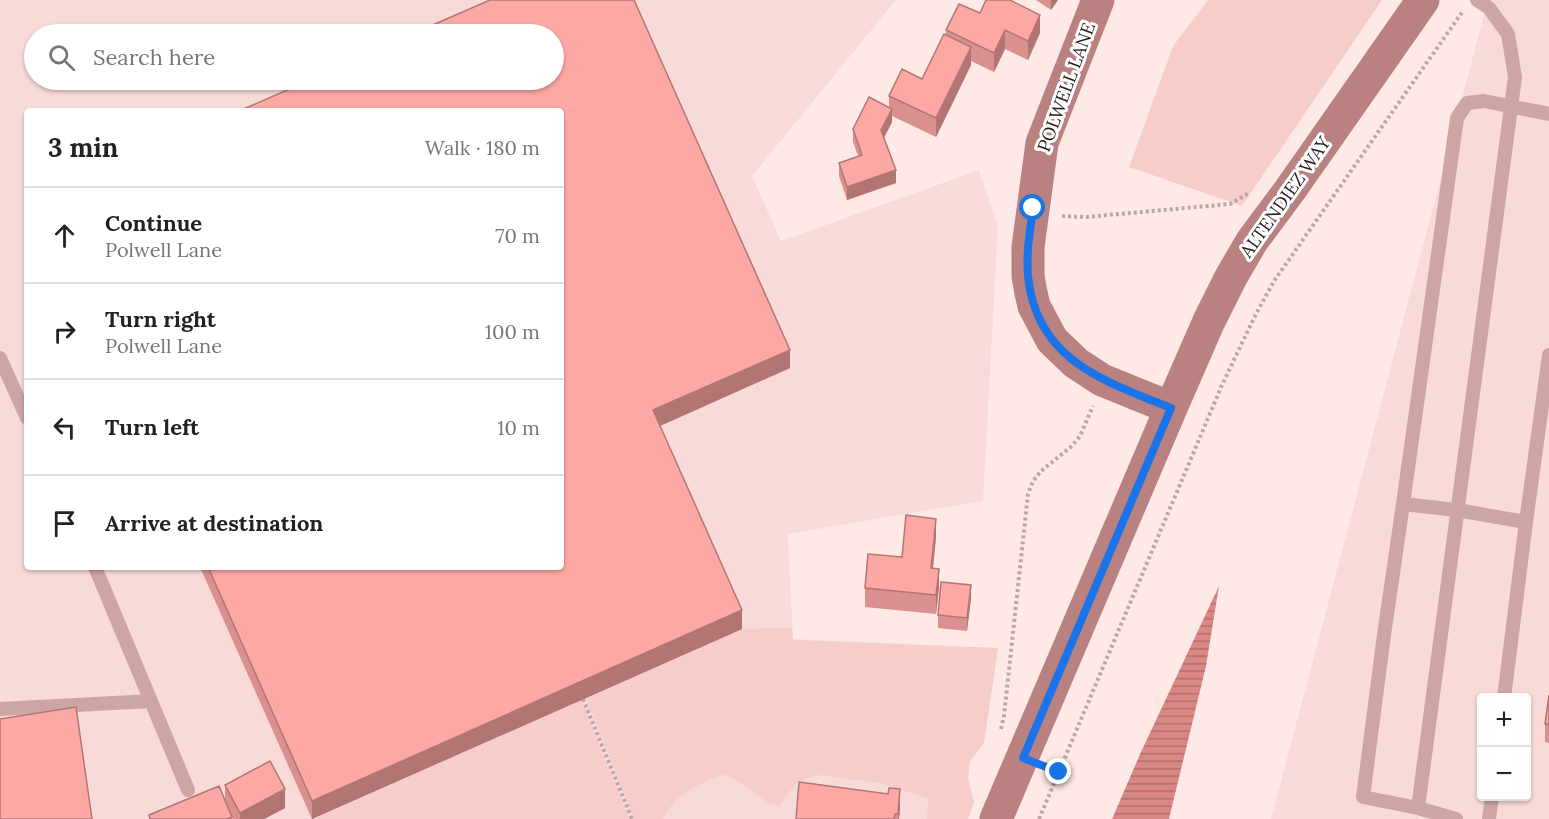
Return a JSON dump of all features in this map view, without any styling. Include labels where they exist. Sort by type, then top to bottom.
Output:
[{"type":"street","name":"POLWELL LANE","points":[[1098,0],[1042,143],[1028,247],[1028,276],[1031,293],[1034,306],[1052,340],[1076,363],[1102,380],[1171,408]]},
{"type":"street","name":"ALTENDIEZ WAY","points":[[1171,408],[1209,321],[1252,241],[1423,0]]},
{"type":"street","points":[[996,819],[1171,408]]},
{"type":"lane","points":[[1418,808],[1515,77],[1508,34],[1489,8],[1477,0]]},
{"type":"lane","points":[[1456,819],[1418,808],[1363,797],[1384,635],[1456,118],[1467,103],[1484,101],[1549,114]]},
{"type":"lane","points":[[1505,693],[1549,355]]},
{"type":"lane","points":[[0,358],[24,411]]},
{"type":"lane","points":[[1403,504],[1457,510],[1526,522]]},
{"type":"lane","points":[[95,570],[188,790]]},
{"type":"lane","points":[[0,709],[151,701]]},
{"type":"lane","points":[[1489,819],[1491,801]]},
{"type":"path","points":[[1039,819],[1222,385],[1256,314],[1274,281],[1465,8]]},
{"type":"path","points":[[1052,216],[1086,216],[1230,204],[1259,188]]},
{"type":"path","points":[[1059,772],[997,745],[1004,716],[1028,494],[1033,481],[1041,471],[1072,446],[1080,436],[1095,396]]},
{"type":"path","points":[[583,699],[632,819]]},
{"type":"shaded area","points":[[0,0],[896,0],[752,176],[781,241],[979,170],[998,226],[983,501],[788,534],[793,639],[998,648],[984,743],[970,761],[968,778],[974,802],[968,819],[0,819]]},
{"type":"shaded area","points":[[1208,0],[1382,0],[1242,206],[1129,167],[1173,46]]},
{"type":"shaded area","points":[[1488,0],[1549,0],[1549,819],[1271,819]]},
{"type":"shaded area","points":[[1219,586],[1206,666],[1169,819],[1112,819],[1141,752]]},
{"type":"shaded area","points":[[792,628],[793,640],[998,648],[984,743],[970,761],[968,778],[974,802],[968,819],[927,819],[928,798],[880,783],[817,775],[797,782],[779,806],[769,804],[744,785],[723,774],[681,796],[663,819],[634,819],[586,698],[742,629]]},
{"type":"shaded area","points":[[581,700],[629,819],[314,819]]},
{"type":"building","points":[[490,0],[634,0],[790,350],[653,410],[742,610],[312,801],[209,570],[564,570],[564,108],[246,108],[287,90],[564,90],[564,24],[435,24]]},
{"type":"building","points":[[986,0],[1010,0],[1040,15],[1028,41],[1005,30],[994,53],[946,30],[959,4],[980,13]]},
{"type":"building","points":[[944,34],[971,47],[936,118],[889,96],[902,69],[922,79]]},
{"type":"building","points":[[869,97],[892,109],[881,130],[896,170],[847,187],[839,163],[862,155],[853,129]]},
{"type":"building","points":[[906,515],[936,519],[931,568],[939,569],[936,595],[865,588],[868,554],[902,557]]},
{"type":"building","points":[[941,582],[971,585],[967,618],[938,615]]},
{"type":"building","points":[[1549,695],[1549,724],[1545,724]]},
{"type":"building","points":[[76,707],[92,819],[0,819],[0,719]]},
{"type":"building","points":[[270,761],[285,789],[240,813],[225,785]]},
{"type":"building","points":[[799,782],[888,794],[889,788],[900,789],[898,814],[895,814],[894,819],[796,819]]},
{"type":"building","points":[[219,786],[232,817],[226,819],[150,819],[149,815]]},
{"type":"route","points":[[1033,208],[1028,247],[1028,276],[1034,306],[1052,340],[1088,372],[1171,408],[1023,758],[1059,772]]}]
